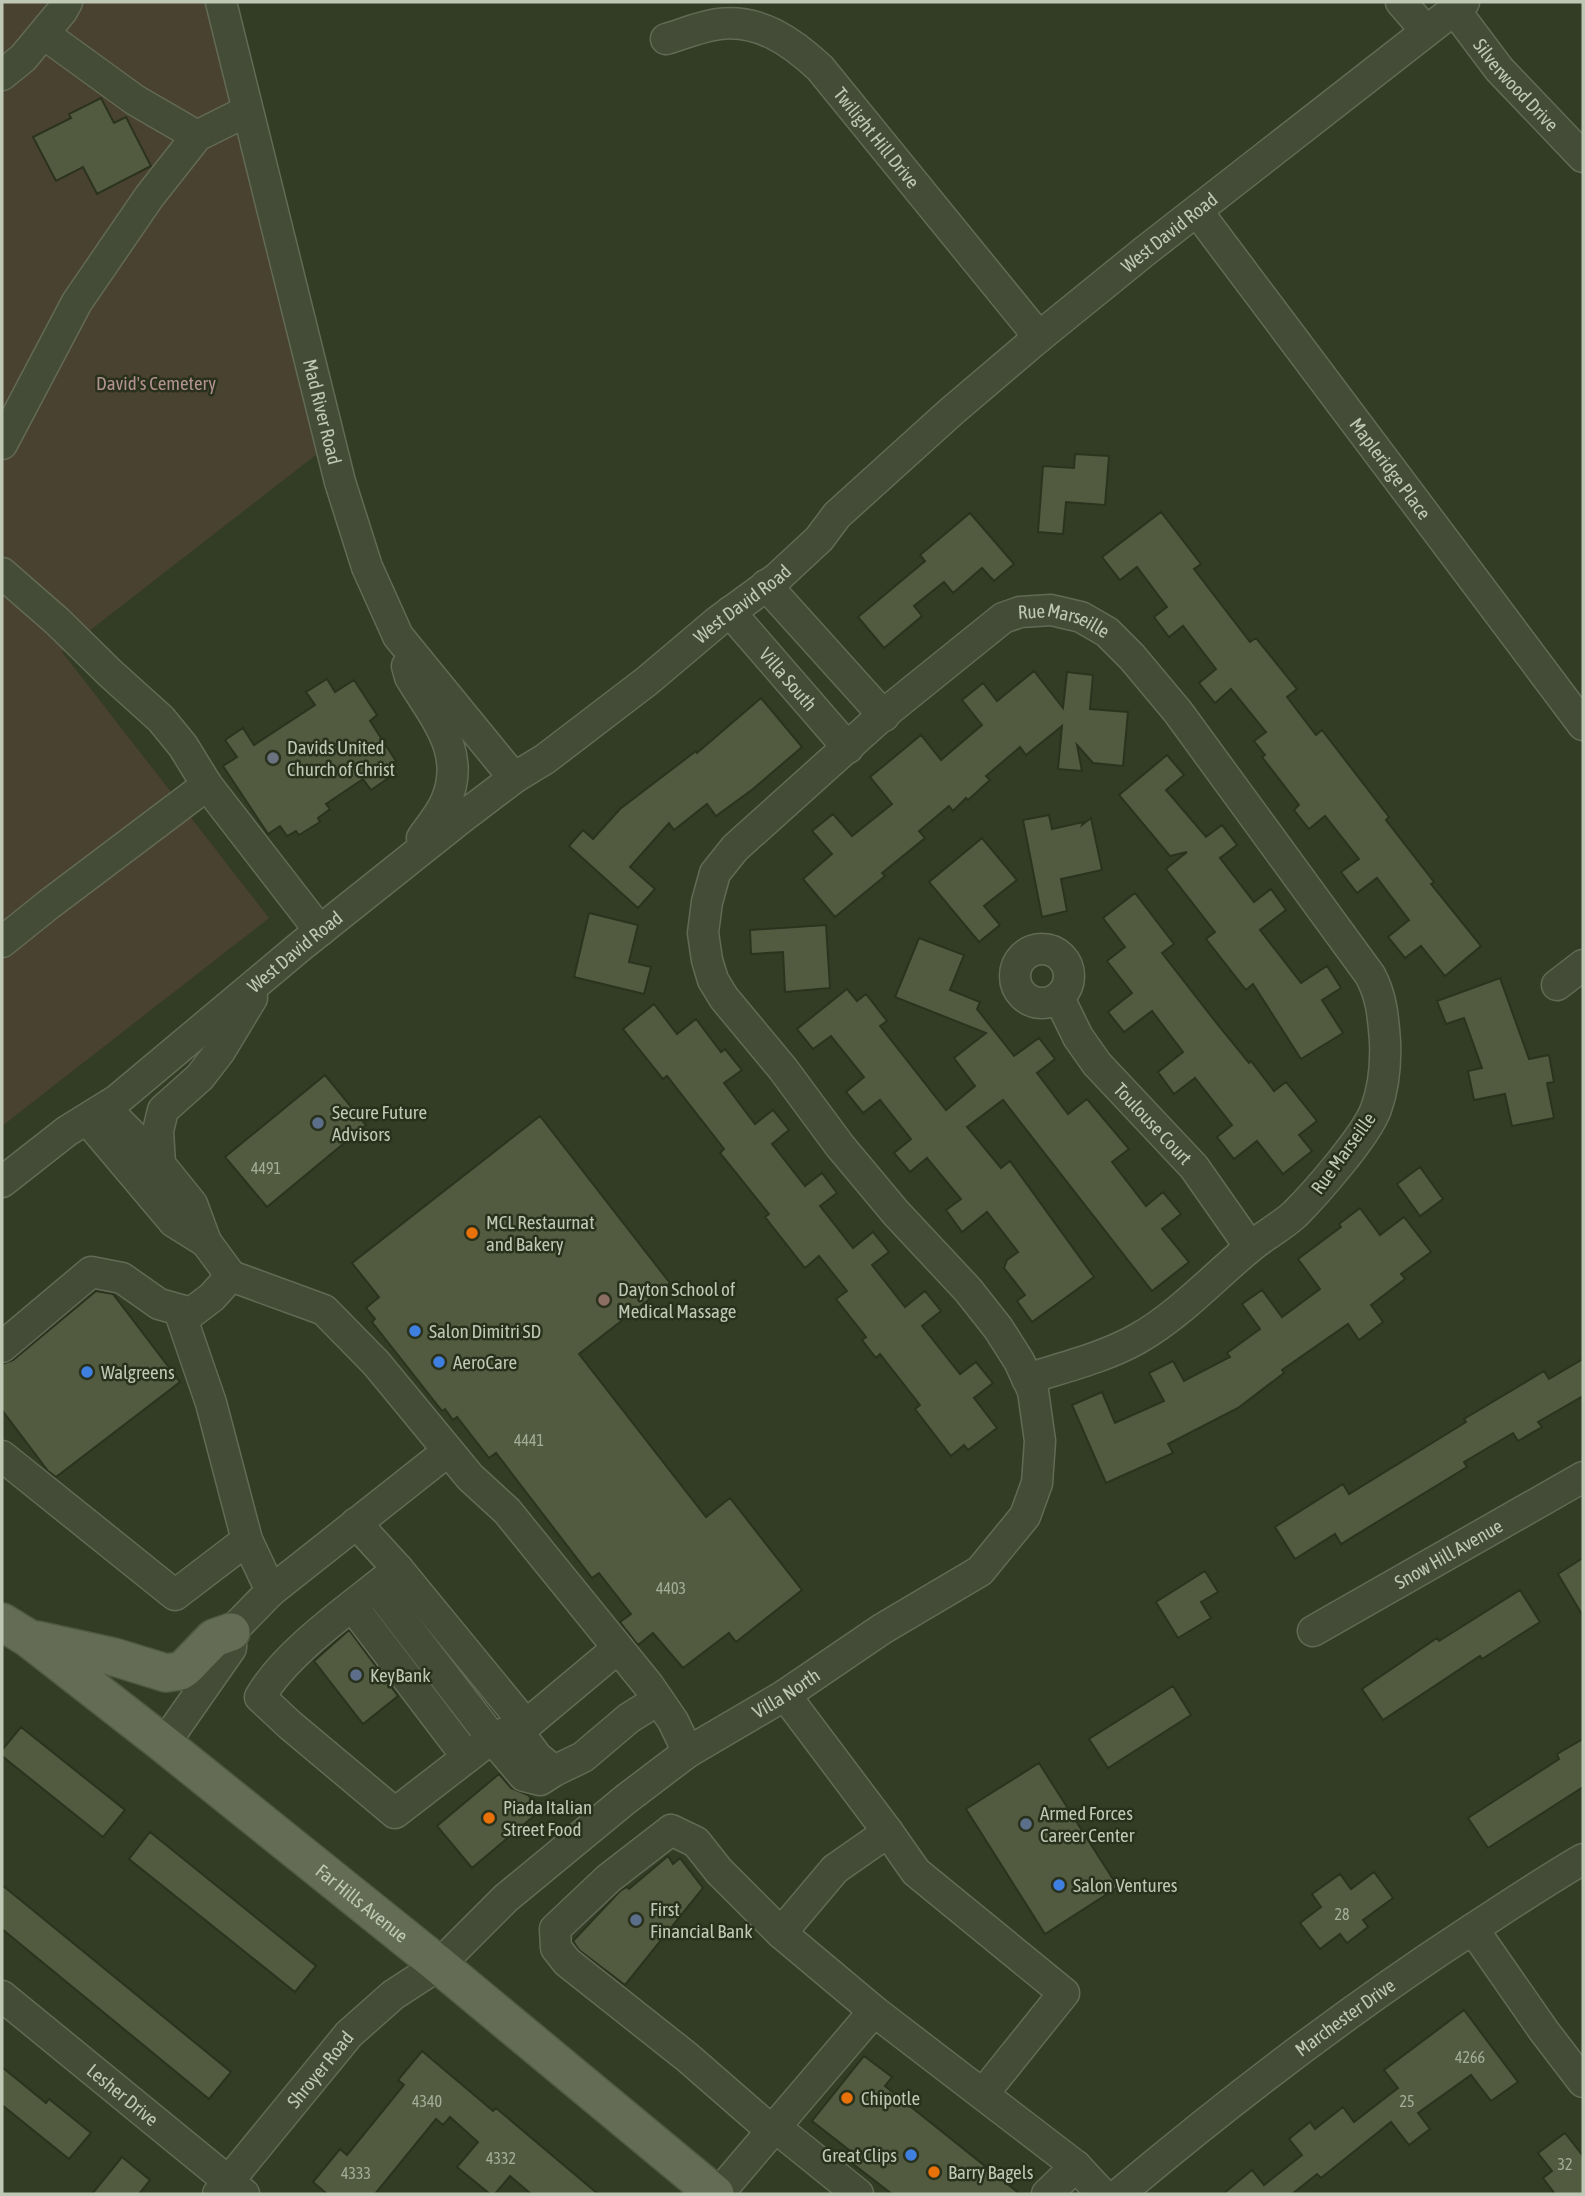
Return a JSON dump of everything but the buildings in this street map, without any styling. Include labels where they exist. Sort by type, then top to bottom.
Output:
[{"type":"main road","points":[[15,1630],[161,1673],[186,1667],[214,1638],[231,1632]]},
{"type":"main road","name":"Far Hills Avenue","points":[[15,1630],[164,1744],[439,1965],[716,2194]]},
{"type":"street","points":[[2,75],[23,58],[67,2]]},
{"type":"street","name":"Mad River Road","points":[[221,2],[340,482],[367,567],[398,636],[513,778]]},
{"type":"street","points":[[1402,2],[1426,32]]},
{"type":"street","name":"West David Road","points":[[2,1182],[67,1131],[96,1113],[513,778],[545,759],[766,586],[819,539],[846,506],[1039,337],[1459,6]]},
{"type":"street","name":"Silverwood Drive","points":[[1459,6],[1499,69],[1583,156]]},
{"type":"street","name":"Twilight Hill Drive","points":[[666,39],[719,24],[746,25],[772,32],[796,46],[820,68],[1039,337]]},
{"type":"street","points":[[44,33],[135,100],[197,136]]},
{"type":"street","points":[[2,444],[77,302],[149,197],[197,136],[247,111]]},
{"type":"street","name":"Mapleridge Place","points":[[1197,211],[1583,725]]},
{"type":"street","points":[[2,573],[161,719],[183,746],[207,785],[320,931]]},
{"type":"street","points":[[766,586],[884,716]]},
{"type":"street","name":"Rue Marseille","points":[[1051,610],[1068,613],[1096,625],[1132,657],[1178,712],[1370,975],[1378,989],[1383,1009],[1383,1085],[1375,1111],[1360,1136],[1313,1196],[1160,1323],[1137,1338],[1112,1351],[1027,1379],[998,1328],[968,1290],[896,1213],[840,1146],[783,1069],[724,998],[713,980],[707,960],[704,933],[707,902],[715,873],[735,848],[884,716],[1003,618],[1020,612],[1051,610]]},
{"type":"street","name":"Villa South","points":[[730,612],[848,748]]},
{"type":"street","points":[[398,636],[410,677],[451,747],[454,769],[446,802],[406,863]]},
{"type":"street","points":[[2,942],[207,785]]},
{"type":"street","points":[[1557,985],[1583,965]]},
{"type":"street","points":[[160,1164],[158,1131],[163,1110],[200,1077],[220,1051],[264,978]]},
{"type":"street","name":"Toulouse Court","points":[[1059,998],[1077,1037],[1097,1064],[1194,1167],[1250,1247]]},
{"type":"street","points":[[96,1113],[160,1164],[192,1204],[206,1242],[231,1276],[324,1310],[376,1363],[470,1478],[507,1511],[618,1648],[673,1721],[688,1752]]},
{"type":"street","points":[[96,1113],[174,1222],[206,1242]]},
{"type":"street","points":[[2,1347],[91,1272],[121,1278],[159,1304],[191,1313],[212,1297],[231,1276]]},
{"type":"street","points":[[179,1310],[211,1403],[247,1540],[271,1591]]},
{"type":"street","name":"Villa North","points":[[439,1965],[506,1898],[626,1799],[688,1752],[785,1695],[882,1629],[980,1571],[1024,1516],[1037,1483],[1040,1441],[1033,1391],[1027,1379]]},
{"type":"street","points":[[164,1744],[232,1648],[231,1632],[271,1591],[448,1451]]},
{"type":"street","points":[[2,1456],[175,1595],[247,1540]]},
{"type":"street","name":"Snow Hill Avenue","points":[[1313,1631],[1583,1478]]},
{"type":"street","points":[[356,1523],[371,1591],[494,1740],[537,1756],[554,1771],[583,1757],[629,1718],[657,1699]]},
{"type":"street","points":[[371,1591],[298,1652],[270,1681],[260,1697],[395,1813],[618,1648]]},
{"type":"street","points":[[371,1591],[494,1740]]},
{"type":"street","points":[[785,1695],[916,1872],[1064,1993],[983,2094]]},
{"type":"street","points":[[858,2194],[773,2129],[567,1962],[556,1948],[555,1929],[609,1878],[671,1830],[695,1842],[728,1881],[781,1933],[874,2011],[1076,2165],[1102,2194]]},
{"type":"street","points":[[781,1933],[835,1869],[888,1832]]},
{"type":"street","name":"Marchester Drive","points":[[1119,2194],[1286,2061],[1428,1958],[1583,1859]]},
{"type":"street","points":[[1473,1929],[1583,2082]]},
{"type":"street","name":"Shroyer Road","points":[[231,2190],[349,2034],[393,1996],[439,1965]]},
{"type":"street","name":"Lesher Drive","points":[[2,1996],[231,2190]]},
{"type":"street","points":[[716,2194],[874,2011]]},
{"type":"street","points":[[1047,2194],[1076,2165]]},
{"type":"green space","name":"David's Cemetery","points":[[2,2],[221,2],[330,444],[62,652],[269,918],[2,1126]]},
{"type":"place","name":"Davids United Church of Christ","points":[[273,758]]},
{"type":"place","name":"Secure Future Advisors","points":[[318,1123]]},
{"type":"place","name":"MCL Restaurnat and Bakery","points":[[472,1233]]},
{"type":"place","name":"Dayton School of Medical Massage","points":[[604,1300]]},
{"type":"place","name":"Salon Dimitri SD","points":[[415,1331]]},
{"type":"place","name":"AeroCare","points":[[439,1362]]},
{"type":"place","name":"Walgreens","points":[[87,1372]]},
{"type":"place","name":"KeyBank","points":[[356,1675]]},
{"type":"place","name":"Piada Italian Street Food","points":[[489,1818]]},
{"type":"place","name":"Armed Forces Career Center","points":[[1026,1824]]},
{"type":"place","name":"Salon Ventures","points":[[1059,1885]]},
{"type":"place","name":"First Financial Bank","points":[[636,1920]]},
{"type":"place","name":"Chipotle","points":[[847,2098]]},
{"type":"place","name":"Great Clips","points":[[911,2155]]},
{"type":"place","name":"Barry Bagels","points":[[934,2172]]}]
